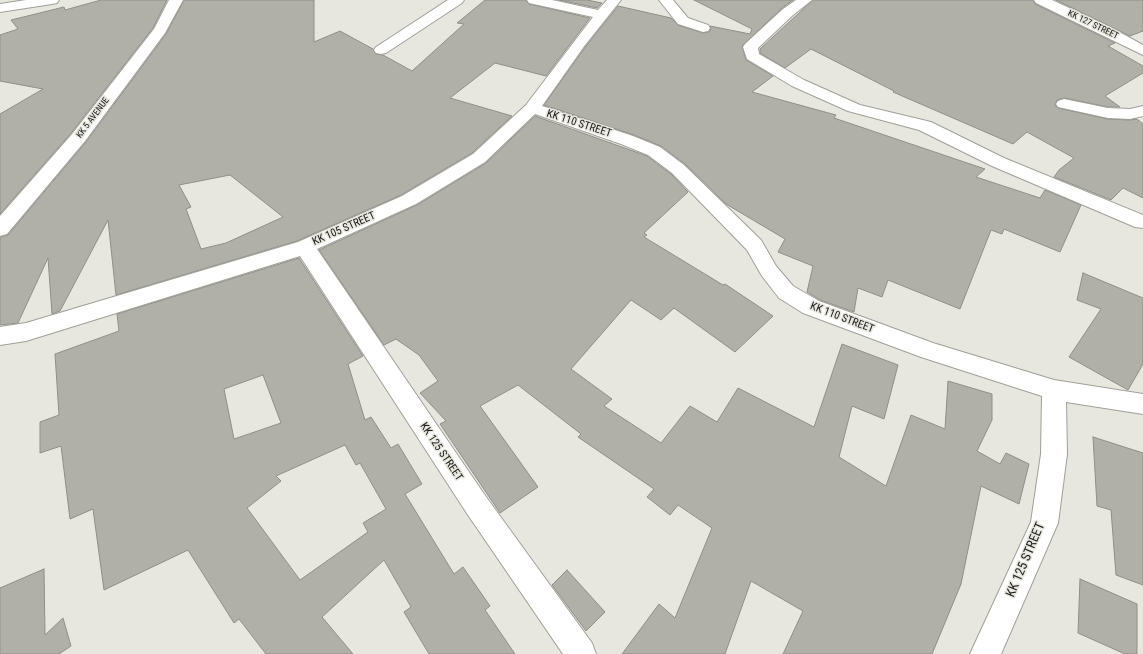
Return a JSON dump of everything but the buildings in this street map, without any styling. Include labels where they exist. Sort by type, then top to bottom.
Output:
[{"type":"street","points":[[0,8],[52,0]]},
{"type":"street","name":"KK 5 AVENUE","points":[[0,229],[79,137],[160,30],[176,0]]},
{"type":"street","points":[[381,50],[457,0]]},
{"type":"street","points":[[534,0],[601,15]]},
{"type":"street","name":"KK 105 STREET","points":[[0,336],[26,332],[305,247],[326,236],[409,200],[479,158],[532,108],[601,15],[614,0]]},
{"type":"street","points":[[666,0],[683,21],[703,28]]},
{"type":"street","points":[[805,0],[788,12],[750,47],[752,56],[798,83],[854,108],[924,126],[998,162],[1143,225]]},
{"type":"street","name":"KK 127 STREET","points":[[1042,0],[1143,51]]},
{"type":"street","points":[[1064,104],[1108,113],[1130,114],[1143,112]]},
{"type":"street","name":"KK 110 STREET","points":[[532,108],[628,140],[654,151],[678,169],[754,245],[769,270],[786,292],[811,307],[929,351],[1054,390],[1143,404]]},
{"type":"street","name":"KK 125 STREET","points":[[305,247],[475,502],[581,654]]},
{"type":"street","name":"KK 125 STREET","points":[[985,654],[1044,523],[1054,454],[1054,390]]}]
